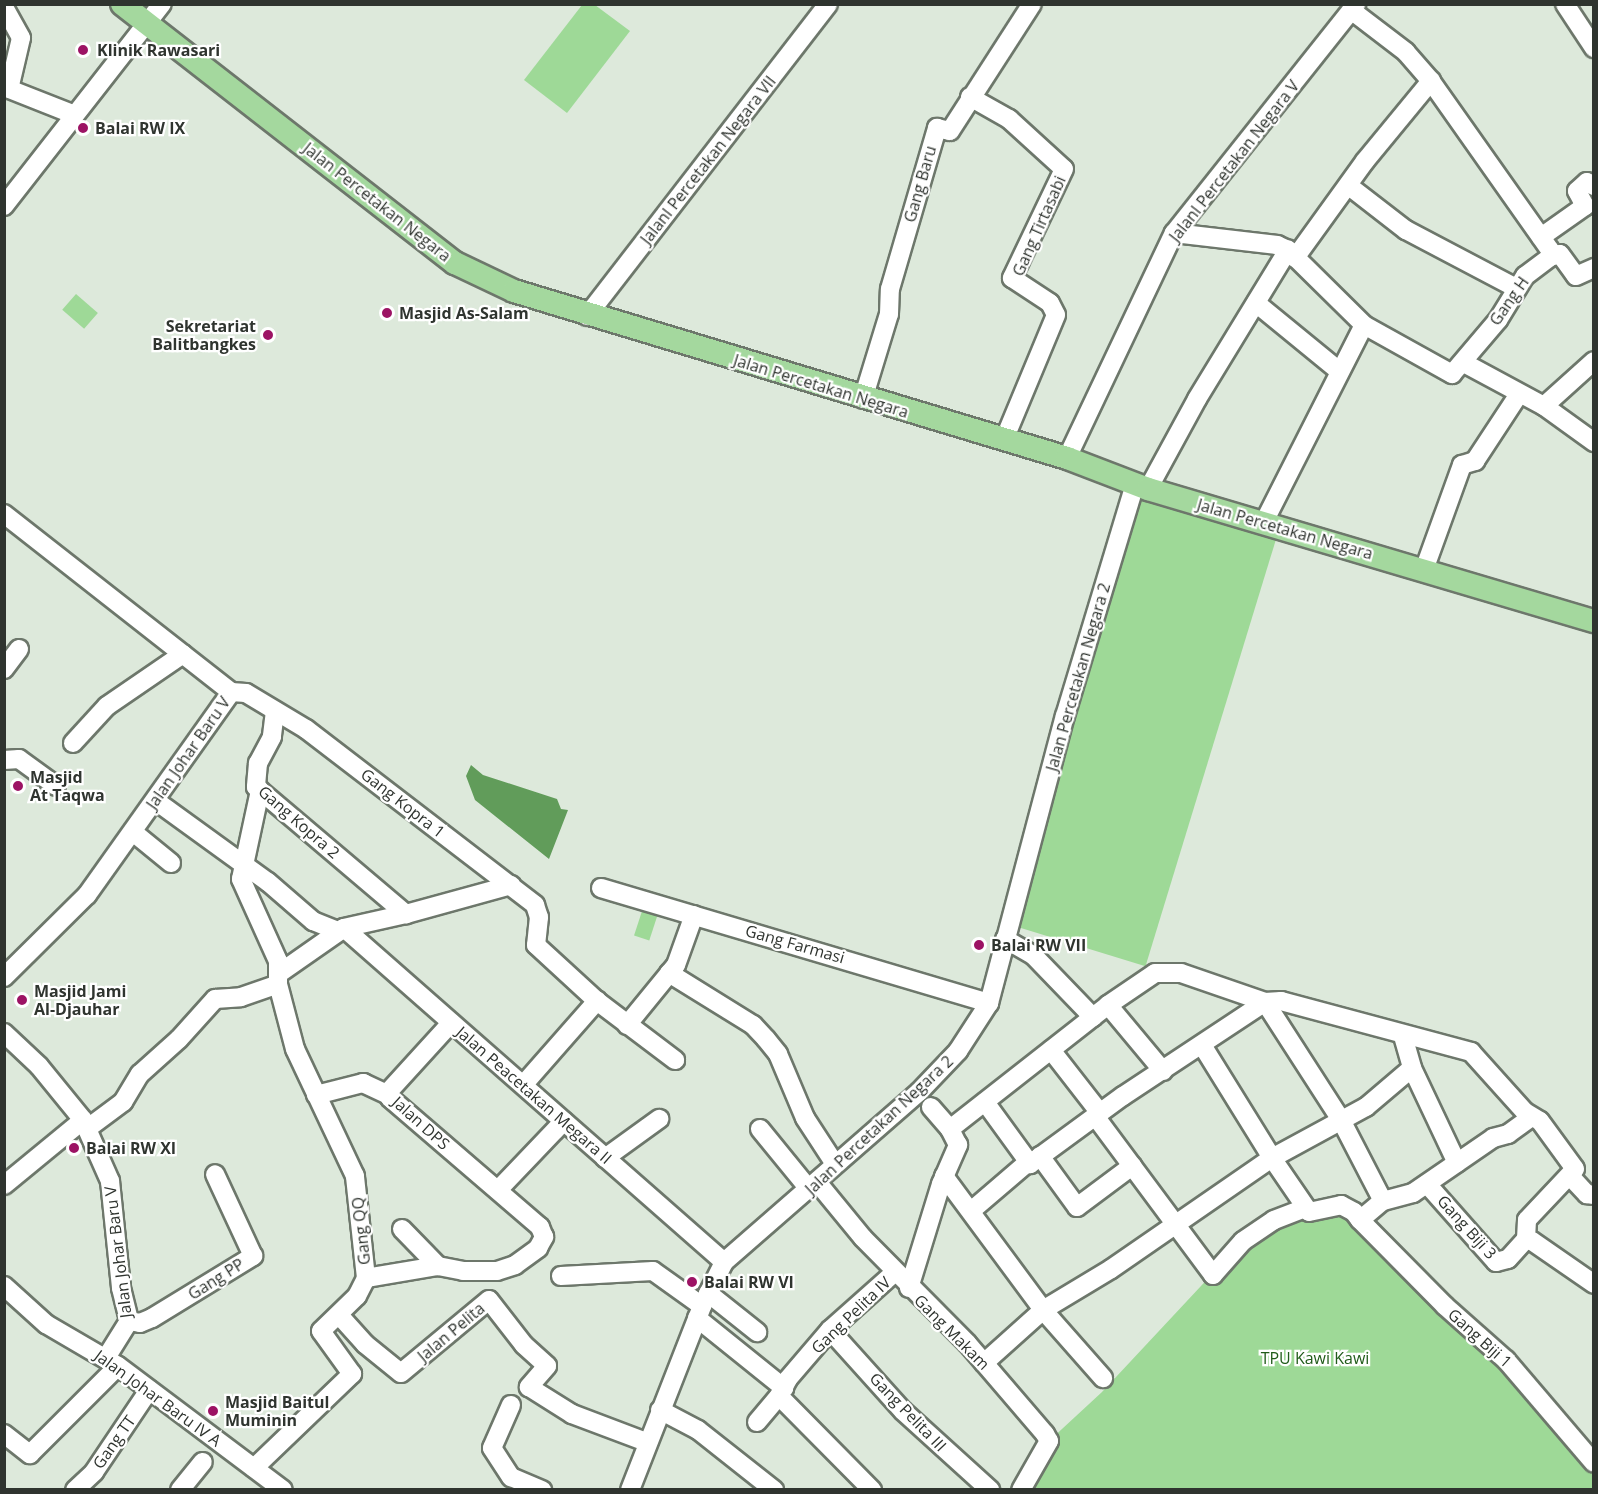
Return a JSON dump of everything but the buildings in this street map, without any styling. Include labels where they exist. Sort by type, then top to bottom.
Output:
[{"type":"main road","name":"Jalan Percetakan Negara","points":[[122,4],[455,263],[514,291],[587,316],[1067,458],[1142,486],[1263,524],[1593,621]]},
{"type":"street","points":[[4,206],[162,4]]},
{"type":"street","name":"Gang Baru","points":[[863,399],[889,314],[890,289],[937,128],[950,130],[1032,4]]},
{"type":"street","points":[[1565,4],[1593,48]]},
{"type":"street","points":[[4,7],[21,38],[7,88],[75,115]]},
{"type":"street","name":"Jalanl Percetakan Negara VII","points":[[587,316],[823,7]]},
{"type":"street","points":[[1354,8],[1406,52],[1431,81],[1550,250],[1550,256],[1560,254],[1576,276],[1593,268]]},
{"type":"street","name":"Jalanl Percetakan Negara V","points":[[1067,458],[1174,233],[1354,8]]},
{"type":"street","name":"Jalan Percetakan Negara 2","points":[[637,1486],[646,1443],[702,1305],[724,1262],[946,1064],[970,1036],[989,1003],[1065,716],[1142,486],[1256,303],[1292,254],[1349,186],[1431,81]]},
{"type":"street","name":"Gang Tirtasabi","points":[[970,97],[1009,119],[1064,169],[1012,278],[1056,308],[1056,315],[1004,440]]},
{"type":"street","points":[[1541,237],[1584,208],[1576,192],[1587,182],[1593,186]]},
{"type":"street","points":[[1349,186],[1406,230],[1516,288]]},
{"type":"street","points":[[1174,233],[1277,245],[1292,254],[1364,325],[1448,373],[1457,373],[1464,363],[1544,406],[1593,442]]},
{"type":"street","name":"Gang H","points":[[1464,363],[1525,276],[1550,256]]},
{"type":"street","points":[[1256,303],[1339,371]]},
{"type":"street","points":[[1263,524],[1364,325]]},
{"type":"street","points":[[1544,406],[1593,361]]},
{"type":"street","points":[[1424,570],[1462,465],[1475,461],[1520,394]]},
{"type":"street","name":"Jalan Johar Baru V","points":[[4,977],[87,895],[156,801],[231,692],[6,520]]},
{"type":"street","points":[[4,669],[19,649]]},
{"type":"street","points":[[73,743],[107,706],[183,654]]},
{"type":"street","name":"Gang Kopra 1","points":[[231,692],[246,693],[351,761],[511,885],[538,911],[536,945],[597,1001]]},
{"type":"street","name":"Gang Kopra 2","points":[[275,711],[272,737],[258,763],[254,780],[260,790],[404,913]]},
{"type":"street","points":[[4,760],[23,761],[56,786]]},
{"type":"street","points":[[242,865],[260,790]]},
{"type":"street","name":"Jalan Peacetakan Megara II","points":[[156,801],[268,882],[313,921],[341,930],[524,1084],[604,1158],[724,1262]]},
{"type":"street","points":[[133,832],[171,863]]},
{"type":"street","name":"Gang QQ","points":[[242,865],[242,879],[267,932],[295,1049],[355,1176],[366,1278],[357,1296],[321,1331],[352,1374],[254,1468]]},
{"type":"street","points":[[4,1185],[85,1124],[123,1102],[140,1074],[179,1039],[215,999],[241,998],[278,979],[341,930],[511,885]]},
{"type":"street","name":"Gang Farmasi","points":[[601,888],[989,1003]]},
{"type":"street","points":[[627,1025],[680,957],[694,915]]},
{"type":"street","points":[[1005,939],[1034,956],[1093,1017]]},
{"type":"street","points":[[950,1129],[1108,1005],[1148,976],[1166,972],[1264,1002],[1281,1001],[1403,1036],[1471,1052],[1531,1117],[1540,1121],[1574,1164],[1570,1176],[1527,1220],[1526,1239],[1593,1284]]},
{"type":"street","points":[[669,973],[753,1025],[766,1039],[778,1054],[805,1118],[835,1164]]},
{"type":"street","points":[[524,1084],[597,1001],[675,1060]]},
{"type":"street","points":[[971,1212],[1034,1160],[1097,1114],[1264,1002]]},
{"type":"street","points":[[1264,1002],[1341,1120],[1383,1201]]},
{"type":"street","points":[[1108,1005],[1163,1071]]},
{"type":"street","name":"Jalan DPS","points":[[438,1266],[496,1271],[515,1264],[538,1248],[544,1237],[540,1227],[388,1095],[451,1023]]},
{"type":"street","name":"Jalan Johar Baru V","points":[[4,1033],[39,1066],[85,1124],[112,1189],[116,1249],[129,1321],[112,1362],[30,1454],[4,1434]]},
{"type":"street","points":[[1403,1036],[1412,1068],[1457,1163]]},
{"type":"street","points":[[1051,1050],[1132,1166],[1213,1275],[1243,1241],[1274,1220],[1305,1208],[1202,1045]]},
{"type":"street","points":[[984,1363],[1043,1310],[1177,1224],[1272,1158],[1366,1107],[1412,1068]]},
{"type":"street","points":[[316,1095],[363,1083],[388,1095]]},
{"type":"street","points":[[985,1102],[1077,1207],[1132,1166]]},
{"type":"street","points":[[909,1288],[944,1176],[958,1145],[950,1129],[931,1107]]},
{"type":"street","points":[[1360,1220],[1383,1201],[1413,1194],[1457,1163],[1531,1117]]},
{"type":"street","points":[[604,1158],[659,1119]]},
{"type":"street","points":[[498,1190],[564,1121]]},
{"type":"street","name":"Gang Makam","points":[[760,1129],[909,1288],[984,1363],[1048,1441],[1021,1490]]},
{"type":"street","name":"Gang PP","points":[[129,1321],[140,1323],[152,1318],[254,1256],[215,1174]]},
{"type":"street","points":[[944,1176],[1043,1310],[1103,1378]]},
{"type":"street","points":[[1570,1176],[1587,1194],[1593,1195]]},
{"type":"street","name":"Gang Biji 3","points":[[1427,1184],[1496,1262],[1508,1259],[1526,1239]]},
{"type":"street","name":"Gang Biji 1","points":[[1305,1208],[1315,1212],[1341,1205],[1354,1212],[1445,1306],[1506,1360],[1593,1463]]},
{"type":"street","points":[[402,1228],[438,1266]]},
{"type":"street","points":[[366,1278],[438,1266]]},
{"type":"street","points":[[561,1276],[653,1270],[702,1305],[757,1332]]},
{"type":"street","name":"Gang Pelita IV","points":[[757,1422],[830,1330],[896,1272]]},
{"type":"street","name":"Jalan Johar Baru IV A","points":[[8,1297],[46,1324],[112,1362],[283,1490]]},
{"type":"street","name":"Jalan Pelita","points":[[339,1315],[365,1344],[401,1373],[489,1300],[524,1345],[546,1366],[529,1387],[572,1414],[646,1443]]},
{"type":"street","points":[[702,1305],[872,1490]]},
{"type":"street","name":"Gang Pelita III","points":[[830,1330],[903,1411],[990,1490]]},
{"type":"street","name":"Gang TT","points":[[75,1490],[94,1472],[150,1390]]},
{"type":"street","points":[[511,1405],[492,1448],[511,1477],[542,1490]]},
{"type":"street","points":[[660,1410],[698,1430],[774,1490]]},
{"type":"street","points":[[180,1490],[203,1462]]},
{"type":"green space","points":[[582,5],[595,5],[630,31],[567,113],[524,80]]},
{"type":"green space","points":[[76,294],[98,313],[84,329],[62,310]]},
{"type":"green space","points":[[1135,484],[1279,528],[1145,966],[1001,922]]},
{"type":"green space","points":[[643,908],[658,913],[649,941],[634,936]]},
{"type":"green space","name":"TPU Kawi Kawi","points":[[1348,1207],[1594,1463],[1593,1490],[1022,1490],[1049,1441],[1102,1392],[1243,1241],[1274,1220]]},
{"type":"shaded area","points":[[471,765],[483,775],[557,799],[561,809],[568,810],[549,859],[475,800],[466,776]]},
{"type":"place","name":"Klinik Rawasari","points":[[83,50]]},
{"type":"place","name":"Balai RW IX","points":[[83,128]]},
{"type":"place","name":"Masjid As-Salam","points":[[387,313]]},
{"type":"place","name":"Sekretariat Balitbangkes","points":[[268,335]]},
{"type":"place","name":"Masjid At Taqwa","points":[[18,786]]},
{"type":"place","name":"Balai RW VII","points":[[979,945]]},
{"type":"place","name":"Masjid Jami Al-Djauhar","points":[[22,1000]]},
{"type":"place","name":"Balai RW XI","points":[[74,1148]]},
{"type":"place","name":"Balai RW VI","points":[[692,1282]]},
{"type":"place","name":"Masjid Baitul Muminin","points":[[213,1411]]}]
